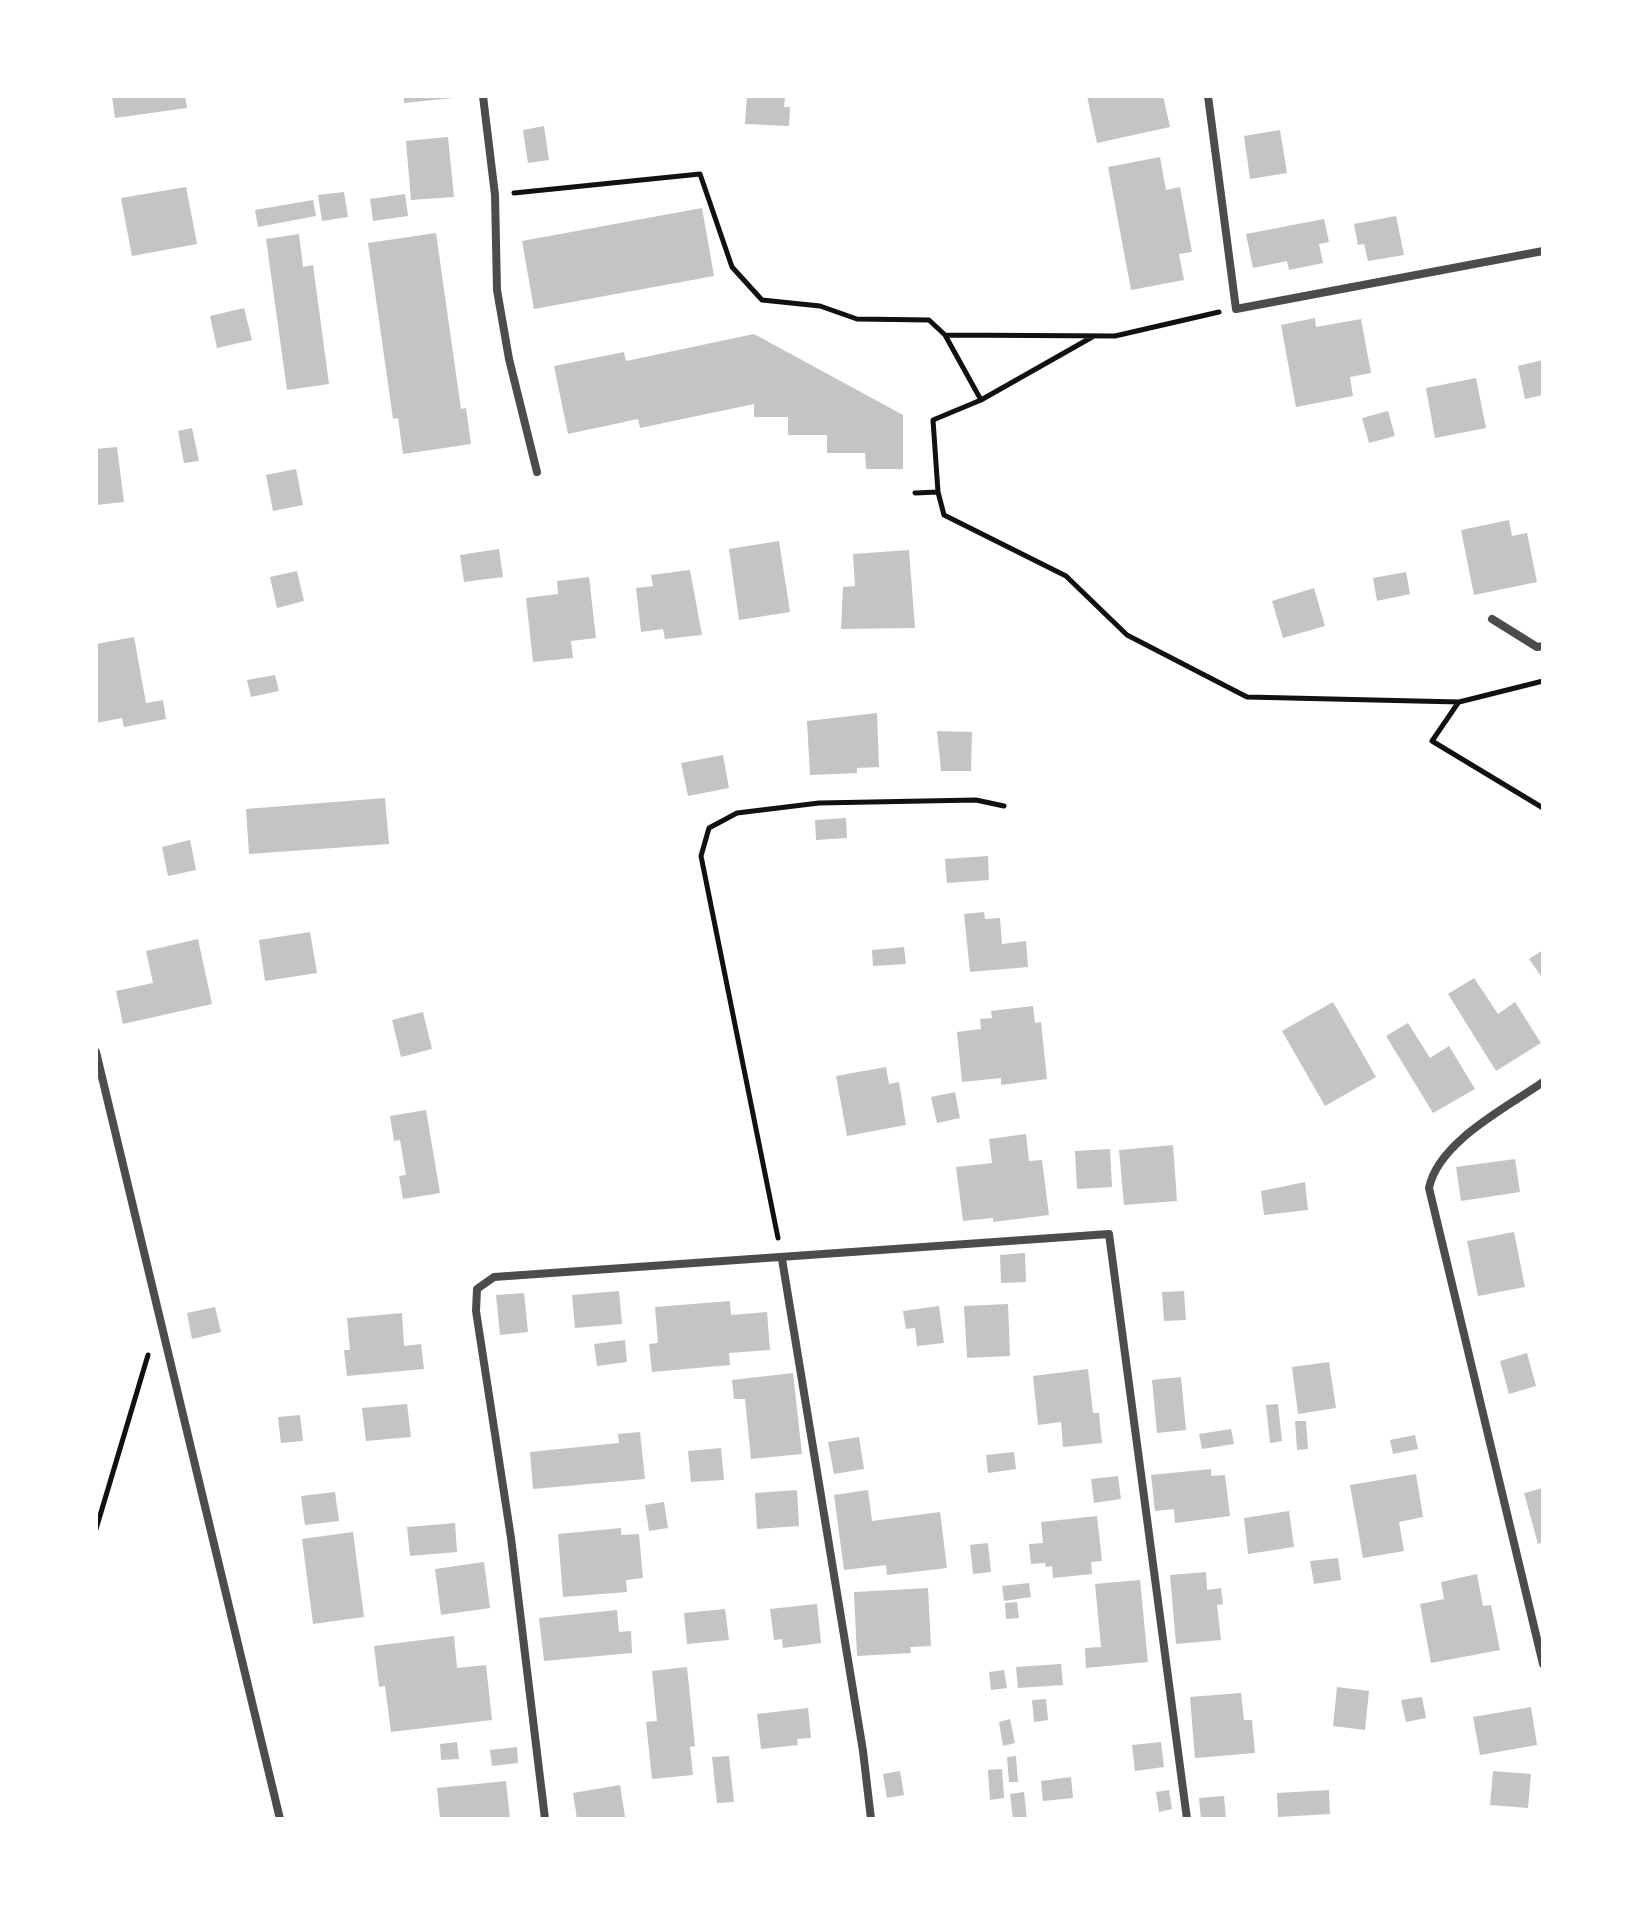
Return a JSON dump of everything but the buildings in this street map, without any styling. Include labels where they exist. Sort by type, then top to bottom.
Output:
[{"type":"street","points":[[483,96],[495,195],[497,290],[509,359],[537,472]]},
{"type":"street","points":[[1208,96],[1236,309],[1543,251]]},
{"type":"street","points":[[1492,619],[1537,647],[1543,646]]},
{"type":"street","points":[[96,1052],[280,1819]]},
{"type":"street","points":[[1543,1082],[1450,1148],[1432,1172],[1431,1209],[1543,1664]]},
{"type":"street","points":[[545,1819],[511,1538],[476,1311],[477,1289],[494,1277],[1109,1234],[1187,1819]]},
{"type":"street","points":[[782,1259],[861,1735],[871,1819]]},
{"type":"path","points":[[495,195],[700,174],[732,267],[762,300],[820,306],[857,319],[929,320],[945,335],[981,400]]},
{"type":"path","points":[[945,335],[1115,336],[1236,309]]},
{"type":"path","points":[[1095,336],[981,400],[933,420],[938,492],[944,515],[1066,576],[1127,635],[1247,697],[1459,702],[1543,681]]},
{"type":"path","points":[[915,493],[938,492]]},
{"type":"path","points":[[1459,702],[1432,741],[1543,808]]},
{"type":"path","points":[[782,1259],[701,856],[709,828],[737,813],[819,803],[976,800],[1004,806]]},
{"type":"path","points":[[96,1529],[158,1320]]}]
